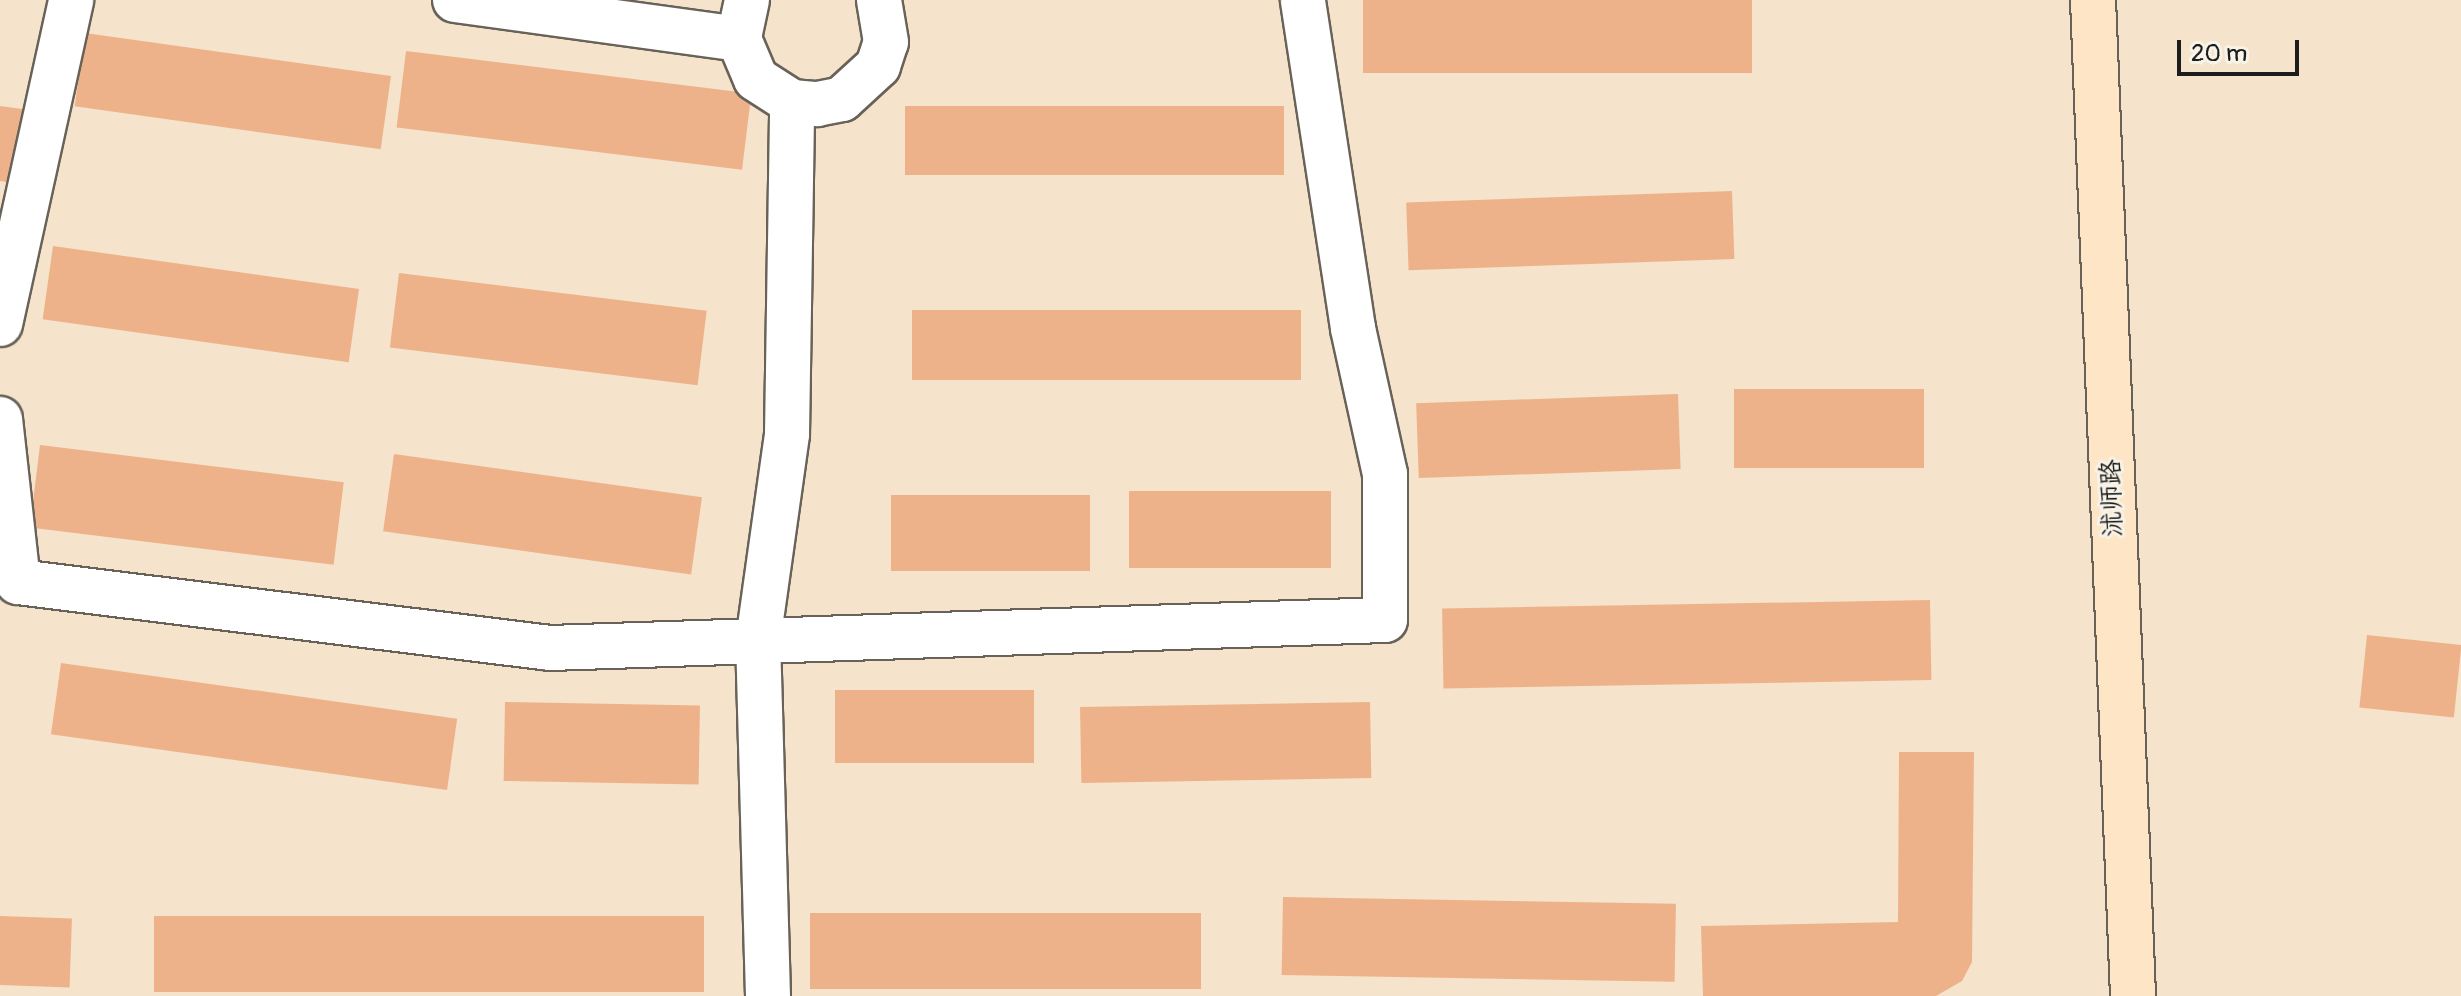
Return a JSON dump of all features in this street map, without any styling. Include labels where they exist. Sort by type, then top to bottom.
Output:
[{"type":"street","points":[[0,324],[71,0]]},
{"type":"street","points":[[455,0],[743,19],[756,79],[792,102],[817,104],[842,99],[863,85],[878,66],[886,42],[879,0]]},
{"type":"street","points":[[0,419],[18,582],[550,648],[1385,620],[1385,474],[1353,328],[1303,0]]},
{"type":"street","name":"沭师路","points":[[2093,0],[2133,996]]},
{"type":"street","points":[[768,996],[758,641],[787,434],[792,102]]},
{"type":"building","points":[[1363,0],[1752,0],[1752,73],[1363,73]]},
{"type":"building","points":[[85,33],[391,76],[381,149],[75,106]]},
{"type":"building","points":[[406,51],[751,93],[742,170],[397,127]]},
{"type":"building","points":[[0,106],[36,111],[26,185],[0,181]]},
{"type":"building","points":[[905,106],[1284,106],[1284,175],[905,175]]},
{"type":"building","points":[[1732,191],[1734,259],[1409,270],[1406,202]]},
{"type":"building","points":[[53,246],[359,289],[349,362],[43,319]]},
{"type":"building","points":[[399,273],[707,311],[698,385],[390,347]]},
{"type":"building","points":[[912,310],[1301,310],[1301,380],[912,380]]},
{"type":"building","points":[[1734,389],[1924,389],[1924,468],[1734,468]]},
{"type":"building","points":[[1678,394],[1681,469],[1419,478],[1416,403]]},
{"type":"building","points":[[40,445],[344,482],[334,565],[30,527]]},
{"type":"building","points":[[394,454],[702,497],[691,575],[383,531]]},
{"type":"building","points":[[1129,491],[1331,491],[1331,568],[1129,568]]},
{"type":"building","points":[[891,495],[1090,495],[1090,571],[891,571]]},
{"type":"building","points":[[1930,600],[1931,680],[1443,689],[1442,609]]},
{"type":"building","points":[[2367,635],[2461,645],[2454,718],[2359,708]]},
{"type":"building","points":[[61,663],[457,719],[447,790],[51,734]]},
{"type":"building","points":[[835,690],[1034,690],[1034,763],[835,763]]},
{"type":"building","points":[[505,702],[700,705],[699,784],[504,781]]},
{"type":"building","points":[[1370,702],[1371,778],[1081,783],[1080,707]]},
{"type":"building","points":[[1899,752],[1974,752],[1972,962],[1962,981],[1936,996],[1703,996],[1701,926],[1898,922]]},
{"type":"building","points":[[1283,897],[1676,904],[1675,982],[1282,975]]},
{"type":"building","points":[[810,913],[1201,913],[1201,989],[810,989]]},
{"type":"building","points":[[0,916],[72,919],[70,987],[0,985]]},
{"type":"building","points":[[154,916],[704,916],[704,992],[154,992]]}]
